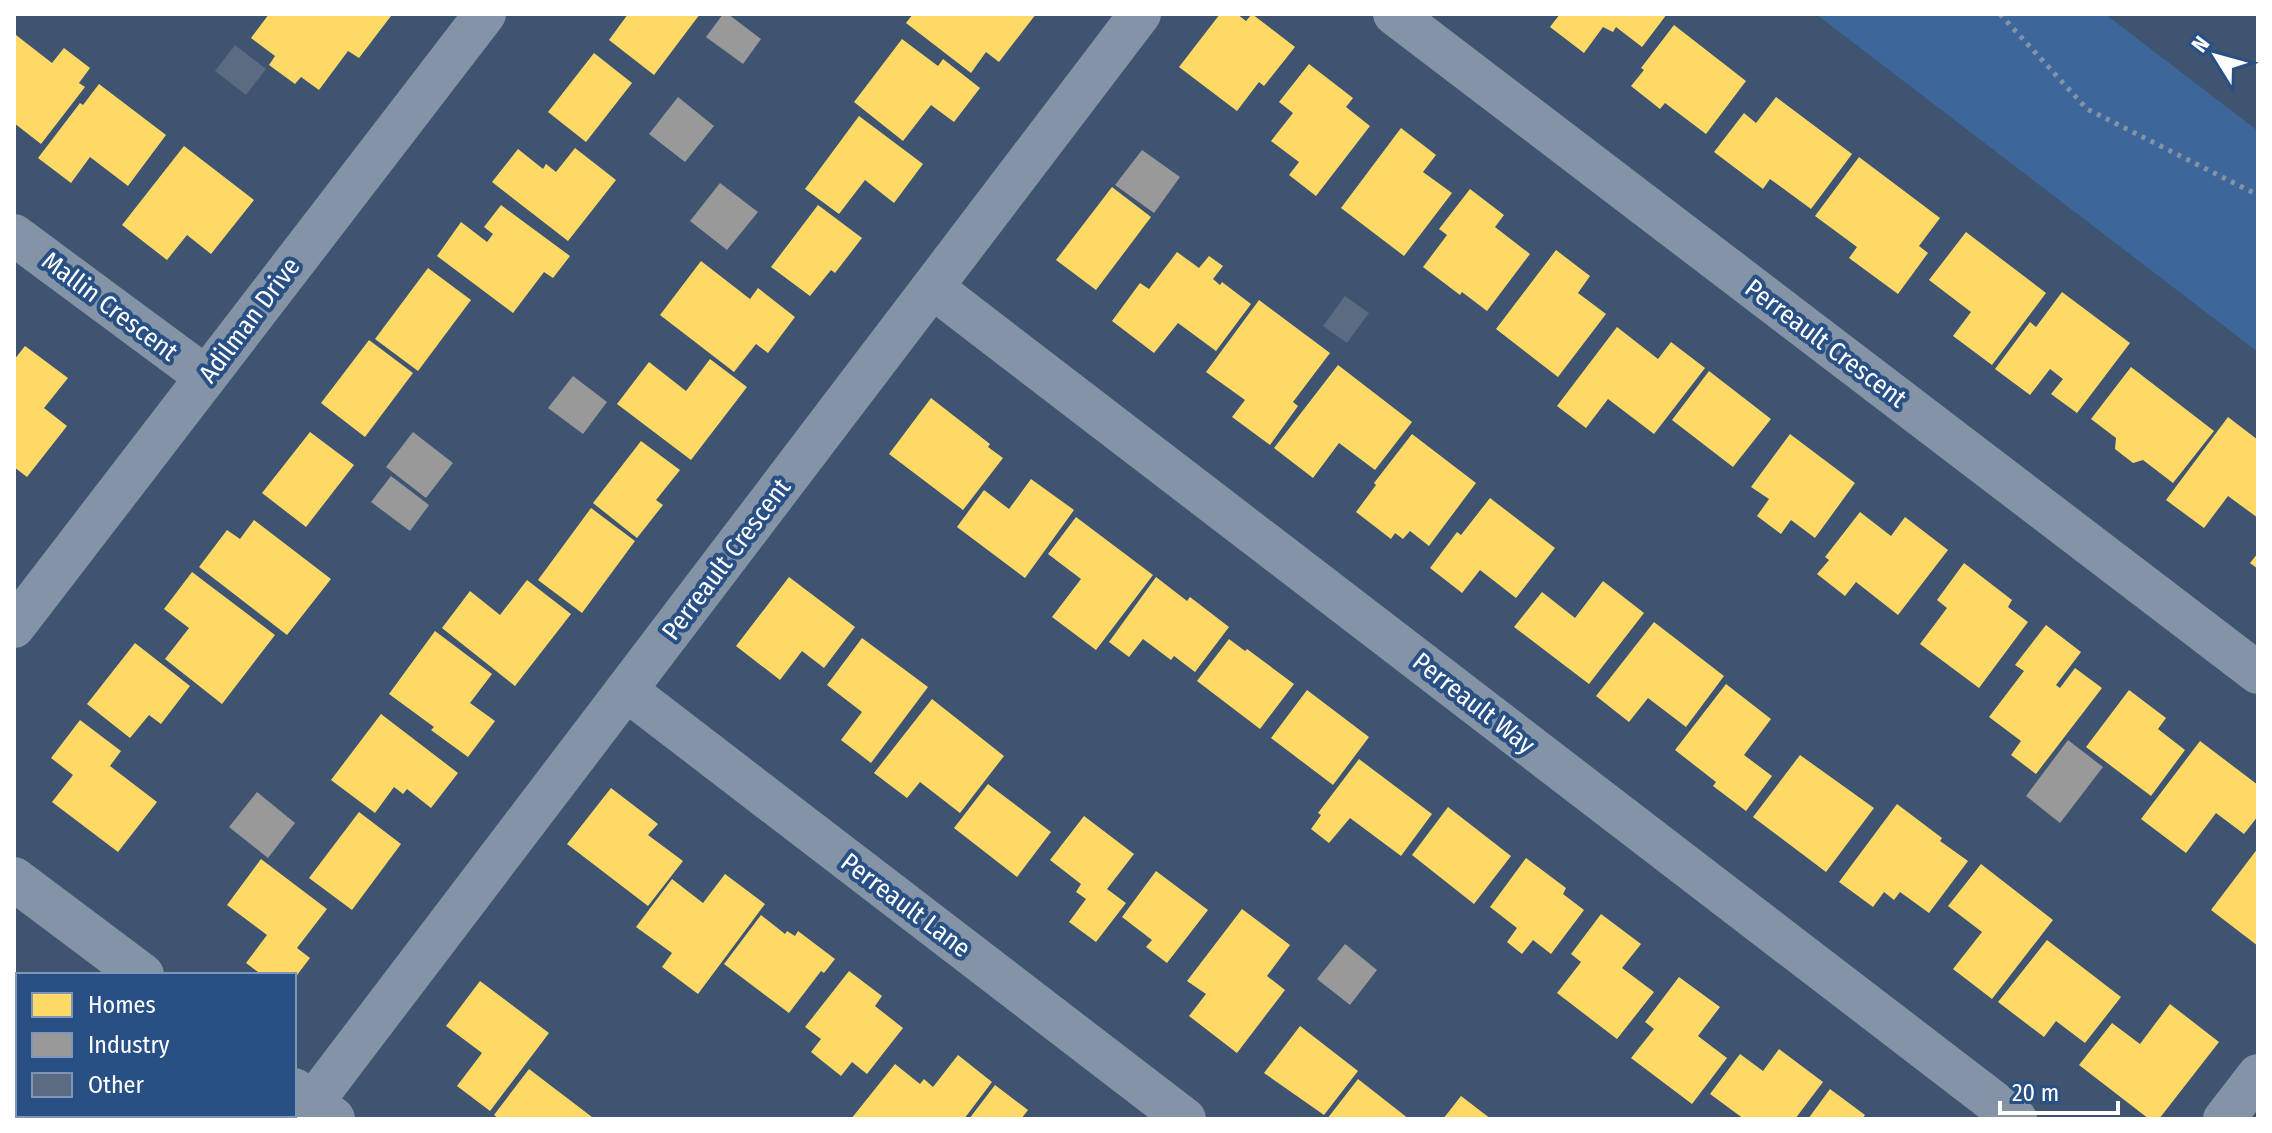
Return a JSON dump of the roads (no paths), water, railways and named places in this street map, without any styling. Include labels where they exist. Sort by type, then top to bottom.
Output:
[{"type":"street","name":"Adilman Drive","points":[[14,627],[485,14]]},
{"type":"street","name":"Perreault Crescent","points":[[310,1108],[1140,14]]},
{"type":"street","name":"Perreault Crescent","points":[[1394,14],[2258,673]]},
{"type":"street","name":"Mallin Crescent","points":[[14,235],[206,377]]},
{"type":"street","name":"Perreault Way","points":[[933,288],[2016,1119]]},
{"type":"street","name":"Perreault Lane","points":[[626,690],[1185,1119]]},
{"type":"street","points":[[14,879],[139,973]]},
{"type":"street","points":[[2224,1119],[2258,1075]]}]
